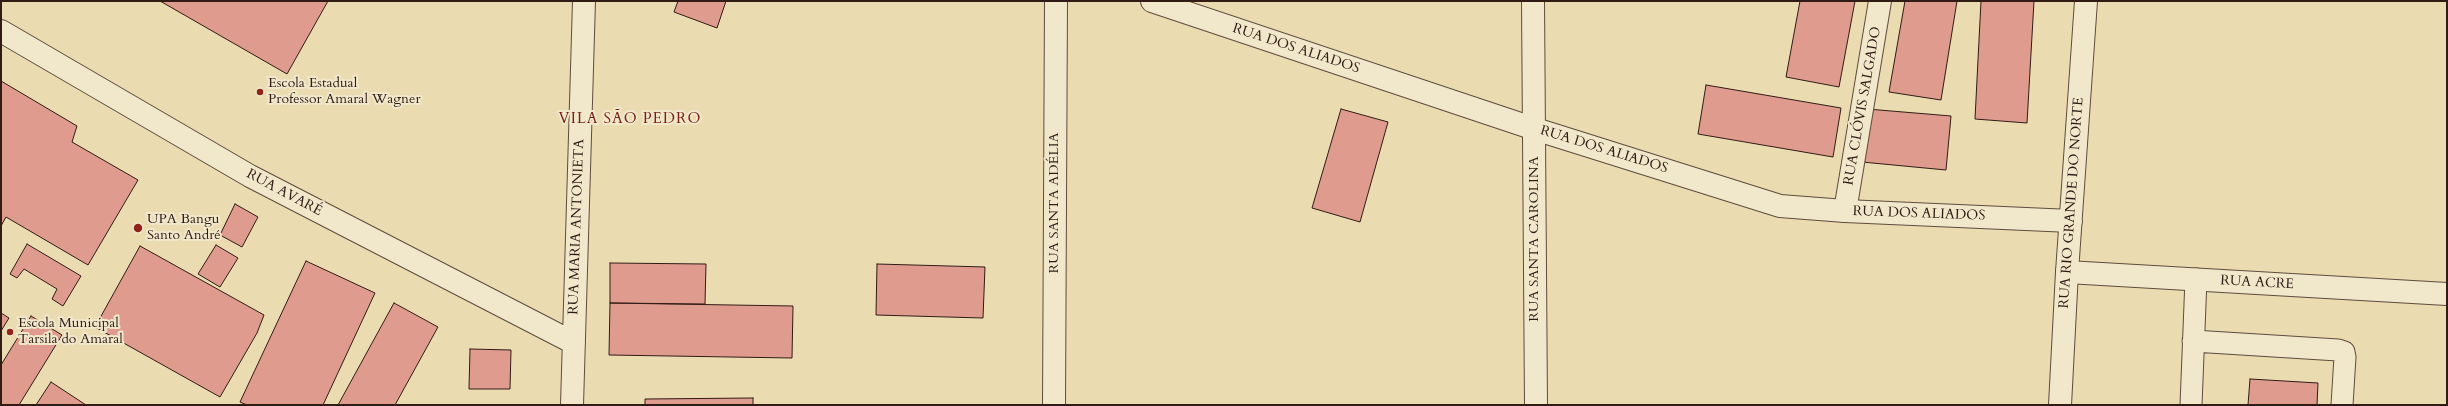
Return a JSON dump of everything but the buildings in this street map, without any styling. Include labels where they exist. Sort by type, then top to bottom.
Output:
[{"type":"street","name":"RUA MARIA ANTONIETA","points":[[572,405],[584,1]]},
{"type":"street","name":"RUA SANTA ADÉLIA","points":[[1054,405],[1056,1]]},
{"type":"street","name":"RUA DOS ALIADOS","points":[[1152,1],[1535,129],[1780,206],[1845,211],[2070,221]]},
{"type":"street","name":"RUA SANTA CAROLINA","points":[[1534,1],[1536,405]]},
{"type":"street","name":"RUA CLÓVIS SALGADO","points":[[1845,211],[1880,1]]},
{"type":"street","name":"RUA RIO GRANDE DO NORTE","points":[[2060,405],[2070,221],[2086,1]]},
{"type":"street","name":"RUA AVARÉ","points":[[1,31],[219,159],[574,343]]},
{"type":"street","name":"RUA ACRE","points":[[2068,272],[2447,294]]},
{"type":"lane","points":[[2191,405],[2196,279]]},
{"type":"lane","points":[[2194,341],[2338,350],[2344,352],[2342,405]]},
{"type":"place","name":"Escola Estadual Professor Amaral Wagner","points":[[260,92]]},
{"type":"place","name":"UPA Bangu Santo André","points":[[138,228]]},
{"type":"place","name":"Escola Municipal Tarsila do Amaral","points":[[10,332]]},
{"type":"district","name":"VILA SÃO PEDRO","points":[[630,120]]}]
